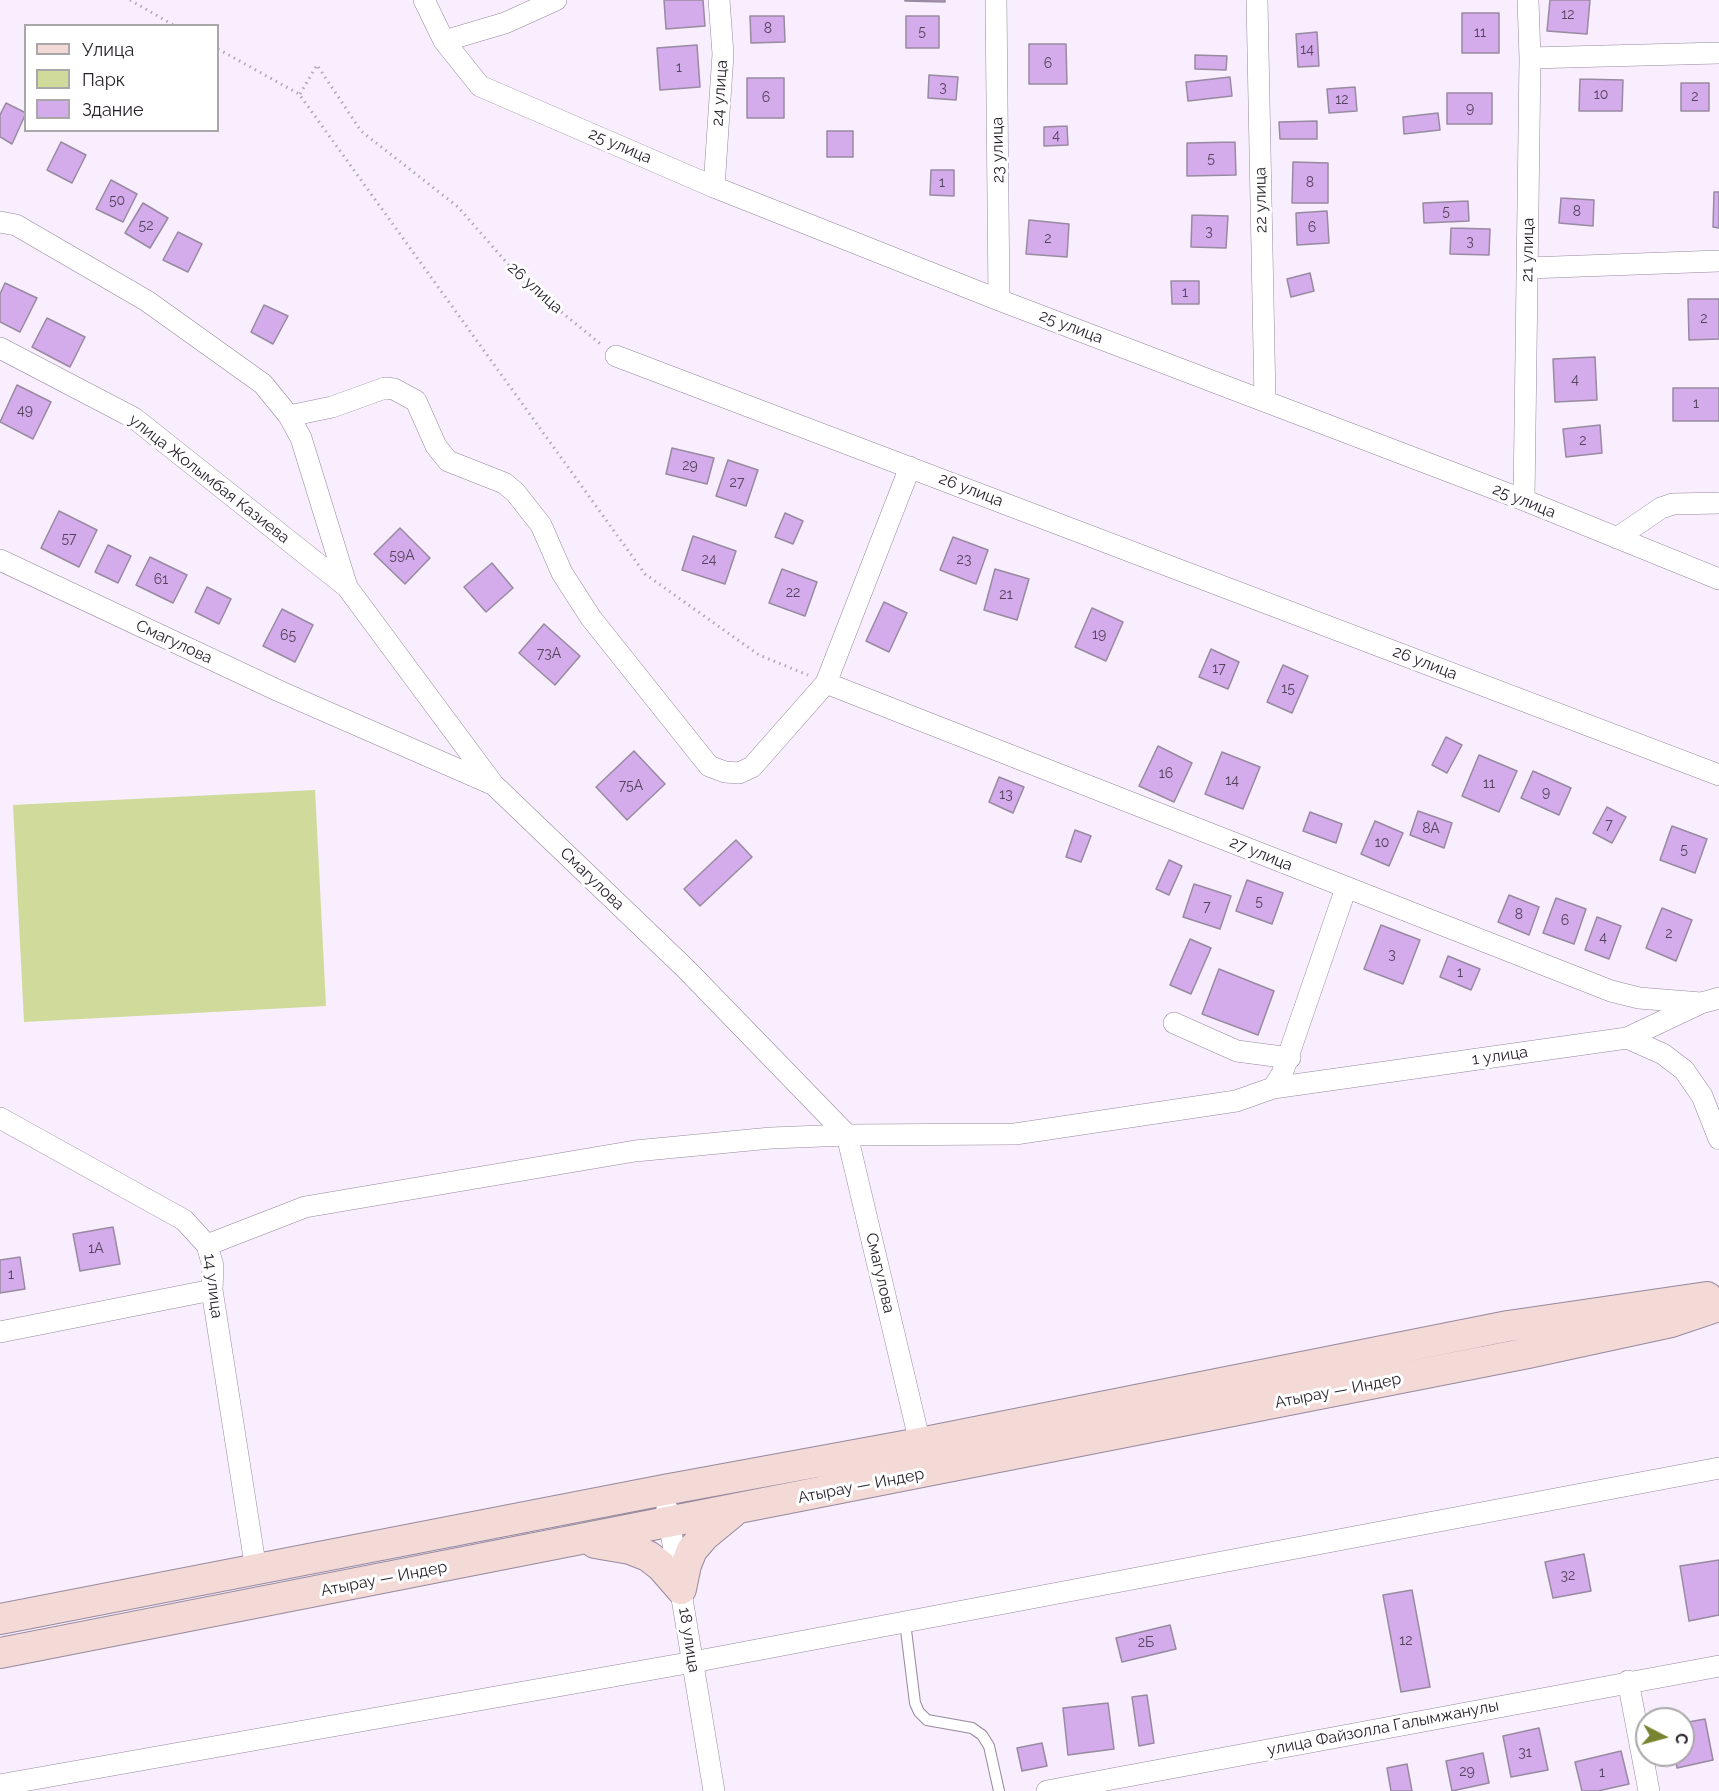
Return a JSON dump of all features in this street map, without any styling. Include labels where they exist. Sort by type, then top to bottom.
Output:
[{"type":"main road","name":"Атырау — Индер","points":[[0,1619],[664,1490],[920,1443],[1508,1326],[1719,1296]]},
{"type":"main road","name":"Атырау — Индер","points":[[0,1653],[580,1541],[1528,1353],[1671,1322],[1719,1306]]},
{"type":"main road","points":[[681,1589],[692,1550],[704,1536],[735,1510]]},
{"type":"main road","points":[[580,1541],[612,1545],[648,1556],[661,1566],[681,1589]]},
{"type":"street","name":"25 улица","points":[[424,0],[444,41],[480,86],[714,186],[999,300],[1524,500],[1719,579]]},
{"type":"street","points":[[444,41],[505,23],[556,0]]},
{"type":"street","name":"24 улица","points":[[714,186],[723,54],[719,0]]},
{"type":"street","name":"23 улица","points":[[996,0],[999,300]]},
{"type":"street","name":"22 улица","points":[[1257,0],[1265,400]]},
{"type":"street","name":"21 улица","points":[[1524,500],[1530,58],[1528,0]]},
{"type":"street","points":[[1530,58],[1719,53]]},
{"type":"street","name":"улица Жолымбая Казиева","points":[[0,222],[16,225],[147,302],[263,384],[288,416],[301,438],[347,587]]},
{"type":"street","points":[[1528,268],[1719,261]]},
{"type":"street","name":"улица Жолымбая Казиева","points":[[0,348],[134,418],[347,587],[494,785]]},
{"type":"street","name":"26 улица","points":[[616,356],[1719,775]]},
{"type":"street","points":[[288,416],[332,407],[385,388],[394,388],[416,401],[422,407],[436,446],[448,461],[504,483],[515,492],[541,525],[562,573],[591,618],[710,766],[724,772],[740,773],[753,767],[826,683],[910,467]]},
{"type":"street","points":[[1617,538],[1661,508],[1674,504],[1719,503]]},
{"type":"street","name":"Смагулова","points":[[0,560],[279,691],[494,785],[686,969],[847,1135],[920,1443]]},
{"type":"street","name":"27 улица","points":[[826,683],[1611,992],[1639,998],[1710,1001]]},
{"type":"street","points":[[1273,1088],[1290,1058],[1346,888]]},
{"type":"street","name":"1 улица","points":[[207,1245],[305,1207],[465,1178],[635,1151],[771,1138],[1015,1134],[1236,1101],[1273,1088],[1627,1038],[1710,1001]]},
{"type":"street","points":[[1174,1023],[1237,1051],[1290,1058]]},
{"type":"street","points":[[1627,1038],[1663,1054],[1684,1070],[1702,1096],[1719,1139]]},
{"type":"street","name":"14 улица","points":[[0,1118],[184,1220],[207,1245],[213,1266],[212,1290],[256,1570]]},
{"type":"street","points":[[0,1332],[212,1290]]},
{"type":"street","points":[[0,1785],[693,1662],[1719,1468]]},
{"type":"street","name":"18 улица","points":[[664,1490],[714,1791]]},
{"type":"street","name":"улица Файзолла Галымжанулы","points":[[1048,1791],[1628,1681],[1719,1666]]},
{"type":"street","points":[[1628,1681],[1649,1791]]},
{"type":"lane","points":[[905,1622],[915,1703],[920,1712],[927,1720],[972,1728],[982,1735],[989,1746],[999,1791]]},
{"type":"path","points":[[130,0],[172,24]]},
{"type":"path","points":[[219,50],[299,94],[645,574],[759,655],[826,683]]},
{"type":"path","name":"26 улица","points":[[299,94],[317,65],[361,131],[458,207],[520,279],[616,356]]},
{"type":"green space","points":[[315,790],[326,1006],[24,1022],[13,805]]},
{"type":"building","points":[[664,0],[703,0],[705,26],[666,29]]},
{"type":"building","points":[[945,0],[945,2],[905,1]]},
{"type":"building","points":[[1550,0],[1590,0],[1587,34],[1547,31]]},
{"type":"building","points":[[1462,13],[1499,13],[1499,53],[1462,53]]},
{"type":"building","points":[[750,16],[784,16],[785,42],[751,43]]},
{"type":"building","points":[[906,16],[939,16],[939,48],[906,48]]},
{"type":"building","points":[[1317,32],[1319,66],[1298,67],[1296,34]]},
{"type":"building","points":[[1029,44],[1066,44],[1067,84],[1029,84]]},
{"type":"building","points":[[697,45],[700,87],[660,90],[657,48]]},
{"type":"building","points":[[1195,55],[1227,56],[1226,70],[1195,69]]},
{"type":"building","points":[[929,75],[958,77],[956,100],[928,98]]},
{"type":"building","points":[[1230,77],[1232,96],[1188,101],[1186,82]]},
{"type":"building","points":[[747,78],[784,78],[784,118],[747,118]]},
{"type":"building","points":[[1580,79],[1623,80],[1622,111],[1579,111]]},
{"type":"building","points":[[1681,83],[1709,83],[1709,111],[1681,111]]},
{"type":"building","points":[[1355,87],[1357,111],[1329,113],[1327,89]]},
{"type":"building","points":[[1447,93],[1492,93],[1492,124],[1447,124]]},
{"type":"building","points":[[6,103],[24,112],[24,117],[12,144],[0,137],[0,115]]},
{"type":"building","points":[[1438,113],[1440,130],[1404,134],[1403,117]]},
{"type":"building","points":[[1317,121],[1317,139],[1280,139],[1279,122]]},
{"type":"building","points":[[1067,126],[1068,145],[1044,146],[1044,127]]},
{"type":"building","points":[[827,131],[853,131],[853,157],[827,157]]},
{"type":"building","points":[[61,142],[86,155],[72,183],[47,170]]},
{"type":"building","points":[[1235,142],[1236,175],[1187,176],[1187,143]]},
{"type":"building","points":[[1293,162],[1328,163],[1328,203],[1292,203]]},
{"type":"building","points":[[931,170],[954,170],[954,196],[930,195]]},
{"type":"building","points":[[111,180],[137,194],[123,222],[96,209]]},
{"type":"building","points":[[1714,192],[1719,192],[1719,228],[1713,227]]},
{"type":"building","points":[[1561,198],[1594,200],[1593,226],[1559,223]]},
{"type":"building","points":[[1468,201],[1469,221],[1424,223],[1423,203]]},
{"type":"building","points":[[143,203],[168,218],[150,248],[125,233]]},
{"type":"building","points":[[1327,211],[1329,243],[1297,245],[1296,213]]},
{"type":"building","points":[[1192,215],[1228,216],[1226,248],[1191,247]]},
{"type":"building","points":[[1029,220],[1069,224],[1067,257],[1026,254]]},
{"type":"building","points":[[1451,228],[1490,229],[1489,255],[1450,254]]},
{"type":"building","points":[[178,232],[202,244],[188,272],[163,260]]},
{"type":"building","points":[[1310,273],[1314,291],[1291,297],[1287,279]]},
{"type":"building","points":[[1171,281],[1199,281],[1199,304],[1172,304]]},
{"type":"building","points":[[5,283],[37,298],[20,332],[0,322],[0,294]]},
{"type":"building","points":[[1688,299],[1719,299],[1719,339],[1689,340]]},
{"type":"building","points":[[264,305],[288,316],[273,344],[251,332]]},
{"type":"building","points":[[47,318],[85,337],[70,367],[32,347]]},
{"type":"building","points":[[1595,357],[1597,400],[1555,402],[1553,359]]},
{"type":"building","points":[[17,385],[51,402],[33,439],[0,422]]},
{"type":"building","points":[[1673,388],[1719,388],[1719,421],[1673,421]]},
{"type":"building","points":[[1600,425],[1602,453],[1566,457],[1563,429]]},
{"type":"building","points":[[672,448],[714,458],[707,484],[666,474]]},
{"type":"building","points":[[728,460],[758,470],[746,506],[716,496]]},
{"type":"building","points":[[59,511],[97,530],[79,567],[41,548]]},
{"type":"building","points":[[785,513],[803,521],[793,544],[775,537]]},
{"type":"building","points":[[400,528],[430,558],[405,584],[374,554]]},
{"type":"building","points":[[693,536],[736,551],[725,584],[682,570]]},
{"type":"building","points":[[953,537],[988,550],[976,584],[940,570]]},
{"type":"building","points":[[108,545],[131,556],[118,583],[95,572]]},
{"type":"building","points":[[150,557],[187,575],[173,603],[136,585]]},
{"type":"building","points":[[492,563],[513,588],[486,612],[464,587]]},
{"type":"building","points":[[782,569],[817,582],[805,616],[769,603]]},
{"type":"building","points":[[995,569],[1029,579],[1017,620],[984,610]]},
{"type":"building","points":[[207,587],[231,599],[219,624],[195,612]]},
{"type":"building","points":[[884,602],[907,613],[889,652],[866,641]]},
{"type":"building","points":[[1092,608],[1123,622],[1106,661],[1075,647]]},
{"type":"building","points":[[282,609],[313,625],[295,662],[263,646]]},
{"type":"building","points":[[544,624],[580,656],[555,685],[519,653]]},
{"type":"building","points":[[1211,649],[1239,662],[1228,689],[1199,677]]},
{"type":"building","points":[[1283,665],[1308,676],[1292,713],[1267,702]]},
{"type":"building","points":[[1446,737],[1462,745],[1447,773],[1432,765]]},
{"type":"building","points":[[1158,746],[1192,763],[1174,802],[1139,786]]},
{"type":"building","points":[[634,751],[665,784],[627,820],[596,787]]},
{"type":"building","points":[[1222,752],[1260,767],[1243,809],[1205,794]]},
{"type":"building","points":[[1479,755],[1517,771],[1499,812],[1462,796]]},
{"type":"building","points":[[1533,771],[1571,788],[1559,815],[1521,798]]},
{"type":"building","points":[[999,777],[1024,787],[1013,813],[989,802]]},
{"type":"building","points":[[1607,807],[1626,817],[1612,843],[1593,833]]},
{"type":"building","points":[[1418,811],[1452,823],[1444,848],[1410,835]]},
{"type":"building","points":[[1310,812],[1342,824],[1336,843],[1303,831]]},
{"type":"building","points":[[1375,821],[1403,833],[1389,866],[1361,854]]},
{"type":"building","points":[[1672,826],[1707,839],[1695,873],[1660,860]]},
{"type":"building","points":[[1075,830],[1091,836],[1081,862],[1066,857]]},
{"type":"building","points":[[736,840],[752,857],[700,906],[684,889]]},
{"type":"building","points":[[1169,860],[1182,866],[1169,895],[1156,889]]},
{"type":"building","points":[[1247,880],[1283,893],[1272,924],[1236,911]]},
{"type":"building","points":[[1194,884],[1231,896],[1220,929],[1183,917]]},
{"type":"building","points":[[1509,895],[1539,907],[1529,935],[1498,922]]},
{"type":"building","points":[[1556,898],[1586,909],[1574,944],[1543,933]]},
{"type":"building","points":[[1662,908],[1692,920],[1676,961],[1646,948]]},
{"type":"building","points":[[1597,917],[1621,926],[1609,959],[1585,950]]},
{"type":"building","points":[[1381,925],[1420,940],[1403,984],[1364,969]]},
{"type":"building","points":[[1190,939],[1211,948],[1191,994],[1170,985]]},
{"type":"building","points":[[1448,956],[1480,969],[1471,990],[1440,977]]},
{"type":"building","points":[[1219,969],[1274,991],[1258,1035],[1202,1014]]},
{"type":"building","points":[[113,1227],[120,1264],[80,1271],[73,1234]]},
{"type":"building","points":[[20,1257],[25,1289],[0,1293],[0,1260]]},
{"type":"building","points":[[1584,1554],[1591,1591],[1553,1598],[1545,1562]]},
{"type":"building","points":[[1719,1560],[1719,1615],[1689,1621],[1680,1566]]},
{"type":"building","points":[[1412,1590],[1430,1687],[1401,1692],[1383,1595]]},
{"type":"building","points":[[1170,1625],[1176,1649],[1122,1662],[1116,1638]]},
{"type":"building","points":[[1147,1695],[1154,1743],[1139,1746],[1132,1697]]},
{"type":"building","points":[[1108,1703],[1114,1749],[1068,1755],[1063,1708]]},
{"type":"building","points":[[1705,1719],[1713,1760],[1695,1764],[1695,1721]]},
{"type":"building","points":[[1539,1728],[1548,1770],[1511,1777],[1503,1736]]},
{"type":"building","points":[[1042,1743],[1047,1766],[1022,1771],[1017,1748]]},
{"type":"building","points":[[1621,1751],[1629,1784],[1598,1791],[1582,1791],[1575,1762]]},
{"type":"building","points":[[1483,1753],[1489,1783],[1452,1791],[1446,1761]]},
{"type":"building","points":[[1407,1764],[1412,1791],[1391,1791],[1387,1768]]}]
